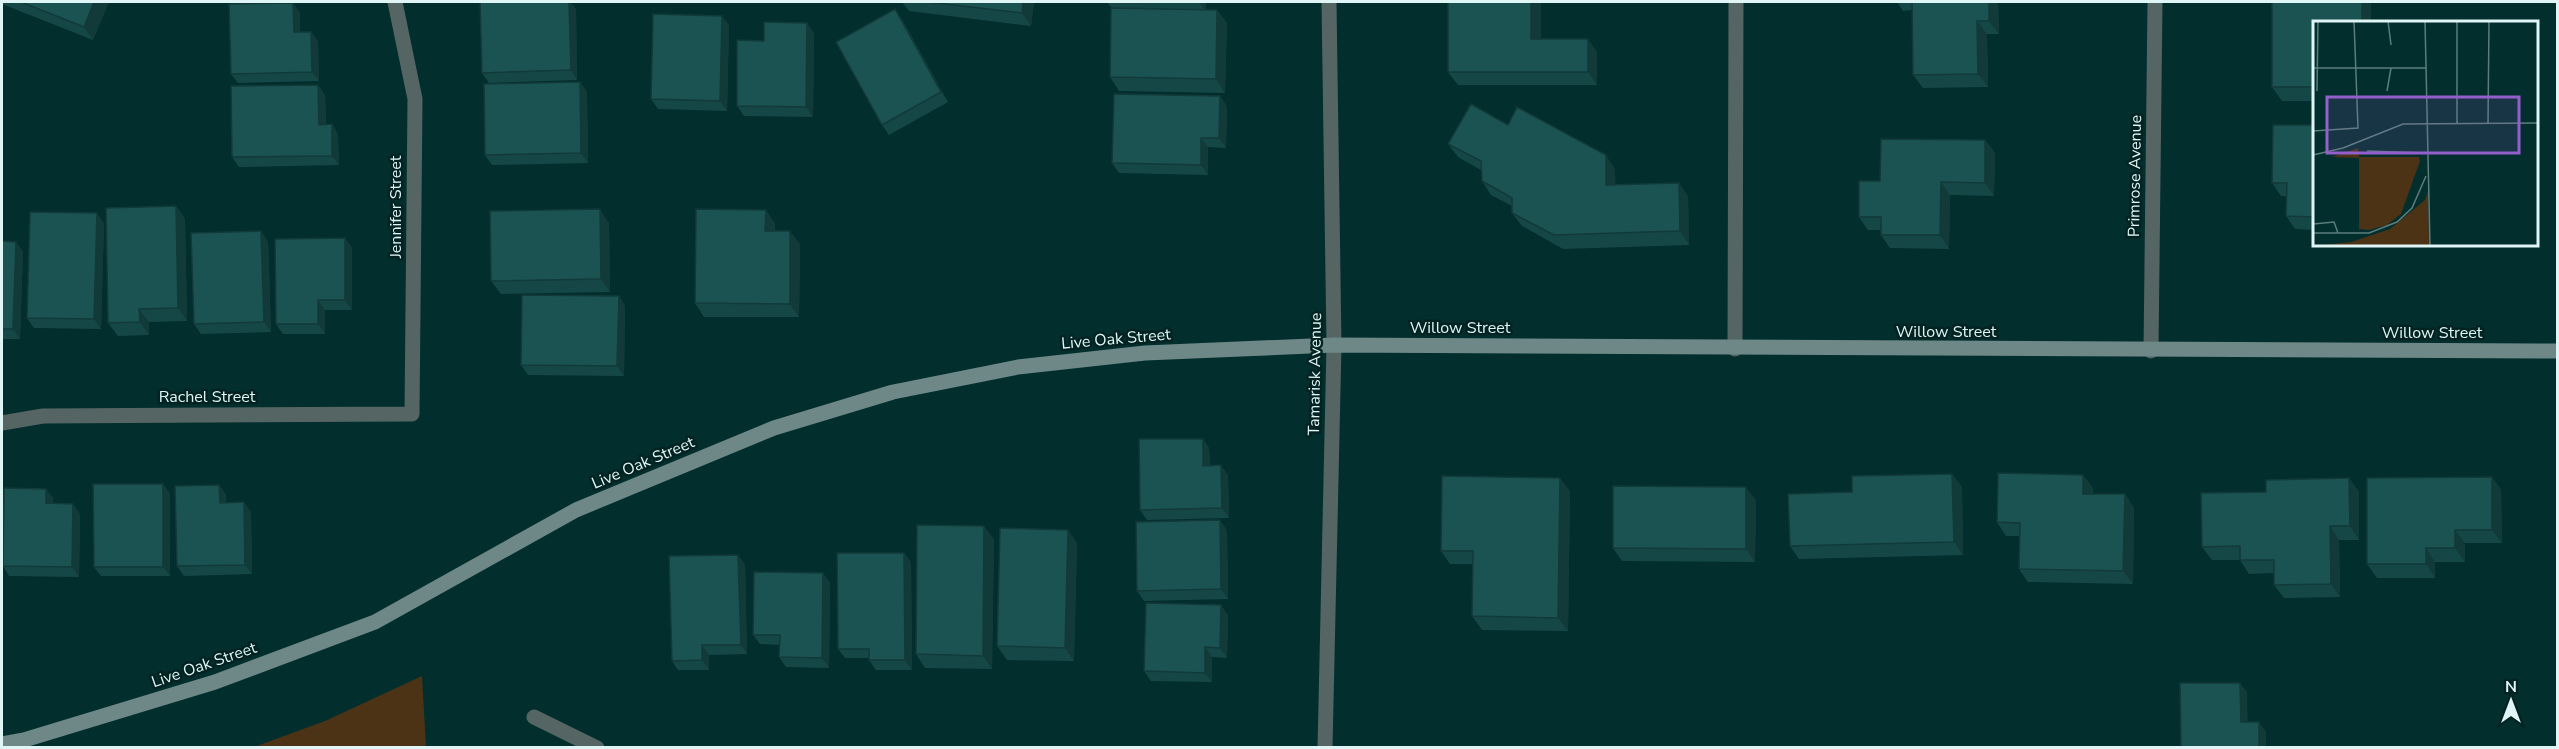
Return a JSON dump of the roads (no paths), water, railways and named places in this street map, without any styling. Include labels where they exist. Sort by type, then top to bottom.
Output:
[{"type":"street","name":"Jennifer Street","points":[[395,2],[415,99],[412,414]]},
{"type":"street","name":"Tamarisk Avenue","points":[[1325,747],[1334,345],[1329,2]]},
{"type":"street","points":[[1736,2],[1736,349]]},
{"type":"street","name":"Primrose Avenue","points":[[2151,351],[2155,2]]},
{"type":"street","name":"Willow Street","points":[[1334,345],[1736,349],[2558,351]]},
{"type":"street","name":"Live Oak Street","points":[[2,744],[24,740],[215,682],[375,622],[576,510],[774,428],[893,392],[1018,367],[1145,353],[1334,345]]},
{"type":"street","name":"Rachel Street","points":[[2,423],[43,416],[412,414]]},
{"type":"street","points":[[534,717],[597,747]]}]
